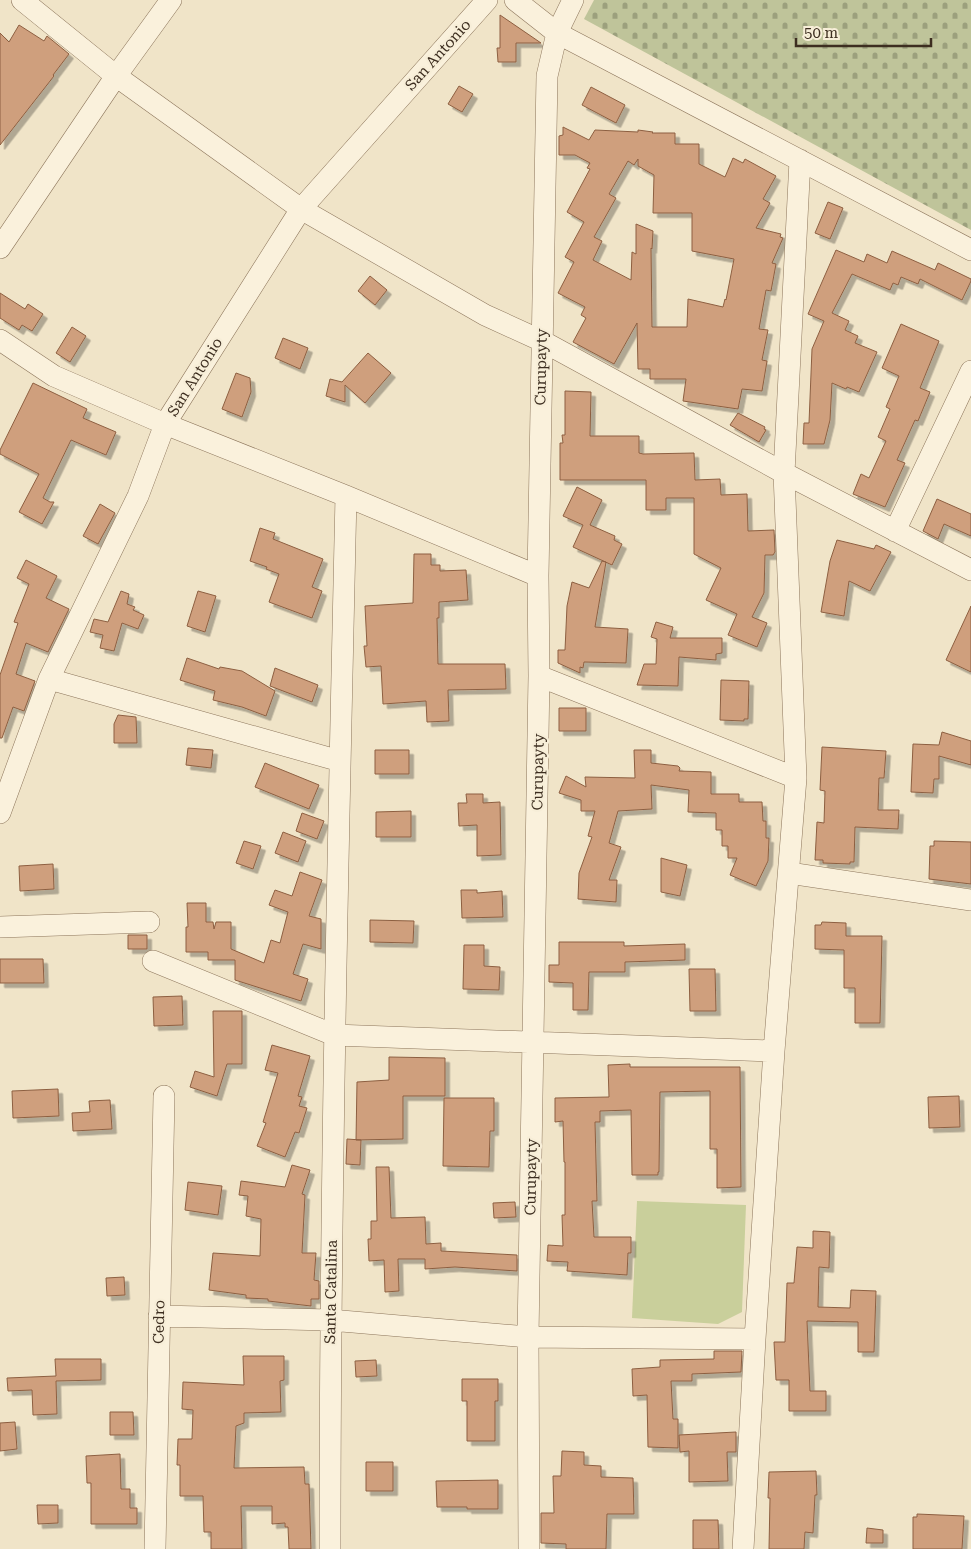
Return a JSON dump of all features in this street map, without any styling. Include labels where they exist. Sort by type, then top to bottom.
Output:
[{"type":"street","points":[[22,0],[116,76],[301,209],[485,315],[542,341],[784,473],[971,570]]},
{"type":"street","points":[[0,248],[116,76],[171,0]]},
{"type":"street","name":"San Antonio","points":[[0,814],[49,679],[138,496],[165,424],[301,209],[487,0]]},
{"type":"street","points":[[515,0],[556,33],[971,250]]},
{"type":"street","name":"Curupayty","points":[[529,1549],[528,1337],[539,676],[538,576],[548,76],[556,33],[573,0]]},
{"type":"street","points":[[743,1549],[774,1050],[796,778],[784,473],[800,160]]},
{"type":"street","points":[[0,340],[54,376],[165,424],[346,496],[538,576]]},
{"type":"street","points":[[895,531],[971,371]]},
{"type":"street","name":"Santa Catalina","points":[[330,1549],[330,1320],[334,1035],[346,496]]},
{"type":"street","points":[[539,676],[796,778]]},
{"type":"street","points":[[49,679],[340,761]]},
{"type":"street","points":[[789,873],[971,900]]},
{"type":"street","points":[[0,927],[149,922]]},
{"type":"street","points":[[153,961],[334,1035],[774,1050]]},
{"type":"street","name":"Cedro","points":[[155,1549],[164,1096]]},
{"type":"street","points":[[159,1316],[330,1320],[528,1337],[755,1340]]},
{"type":"green space","points":[[594,0],[971,0],[971,230],[584,19]]},
{"type":"green space","points":[[637,1201],[746,1205],[742,1312],[718,1324],[632,1318]]},
{"type":"building","points":[[500,15],[541,43],[516,43],[516,62],[498,62],[497,48],[500,48]]},
{"type":"building","points":[[19,25],[44,41],[47,36],[69,54],[0,145],[0,33],[9,42]]},
{"type":"building","points":[[459,86],[473,94],[462,112],[448,104]]},
{"type":"building","points":[[591,87],[625,105],[616,123],[582,105]]},
{"type":"building","points":[[563,127],[589,140],[595,130],[638,132],[638,130],[652,133],[675,133],[675,144],[699,144],[699,164],[725,177],[733,158],[743,163],[745,159],[776,176],[763,199],[770,203],[756,228],[781,234],[780,237],[783,238],[772,263],[776,264],[771,291],[766,290],[759,329],[768,330],[762,360],[767,361],[762,391],[742,389],[738,409],[683,401],[686,379],[650,379],[650,369],[638,369],[637,323],[614,364],[573,342],[586,318],[581,315],[585,307],[558,293],[574,262],[565,257],[584,222],[567,212],[590,169],[587,168],[590,163],[575,155],[559,155],[559,136],[563,135]],"holes":[[[638,159],[638,166],[654,175],[653,213],[692,213],[692,251],[734,259],[723,307],[688,299],[687,327],[652,327],[651,248],[653,231],[636,224],[636,254],[632,252],[631,280],[593,260],[602,241],[594,237],[616,198],[609,194],[628,161],[634,165]]]},
{"type":"building","points":[[828,202],[843,208],[830,239],[815,233]]},
{"type":"building","points":[[836,250],[864,262],[867,254],[887,263],[892,251],[935,270],[938,263],[971,279],[971,281],[962,300],[920,279],[918,284],[901,277],[898,285],[893,283],[890,290],[852,274],[832,313],[849,321],[845,330],[858,336],[855,343],[877,352],[859,392],[832,383],[830,420],[824,444],[803,444],[804,423],[809,423],[812,349],[824,321],[808,314]]},
{"type":"building","points":[[370,276],[387,290],[375,305],[358,291]]},
{"type":"building","points":[[0,293],[25,309],[28,304],[43,314],[32,331],[22,325],[19,330],[0,318]]},
{"type":"building","points":[[901,324],[939,341],[920,388],[930,392],[918,421],[915,420],[897,460],[905,463],[885,507],[853,494],[861,474],[869,478],[886,441],[878,437],[890,409],[886,407],[899,376],[882,368]]},
{"type":"building","points":[[72,327],[86,336],[70,362],[56,353]]},
{"type":"building","points":[[283,338],[308,348],[300,369],[275,358]]},
{"type":"building","points":[[368,353],[391,373],[365,403],[345,385],[345,402],[326,396],[330,379],[342,382]]},
{"type":"building","points":[[236,373],[250,378],[251,392],[242,417],[222,409]]},
{"type":"building","points":[[33,383],[87,409],[83,418],[116,432],[106,455],[71,440],[43,498],[54,502],[42,524],[19,512],[39,474],[0,454],[0,450]]},
{"type":"building","points":[[565,391],[591,392],[590,436],[639,436],[639,453],[643,454],[694,453],[695,480],[720,479],[721,495],[747,494],[748,531],[774,530],[775,552],[773,555],[765,555],[764,593],[752,617],[767,623],[757,647],[728,635],[737,614],[706,600],[721,568],[694,554],[694,498],[666,498],[666,510],[646,510],[646,480],[560,480],[560,443],[563,443],[562,435],[565,435]]},
{"type":"building","points":[[738,413],[765,427],[764,429],[766,430],[759,442],[730,425]]},
{"type":"building","points":[[577,487],[602,500],[590,525],[615,536],[614,540],[622,544],[612,565],[573,547],[583,525],[563,516]]},
{"type":"building","points":[[937,499],[971,514],[971,536],[944,524],[938,539],[923,531]]},
{"type":"building","points":[[100,504],[115,513],[98,544],[83,536]]},
{"type":"building","points":[[260,528],[275,533],[273,539],[323,559],[312,587],[322,591],[312,618],[269,602],[279,574],[250,561]]},
{"type":"building","points":[[837,540],[874,549],[876,545],[891,552],[870,591],[849,581],[844,616],[821,612],[830,561]]},
{"type":"building","points":[[414,554],[431,554],[431,565],[440,565],[440,571],[466,570],[468,600],[439,602],[439,618],[437,618],[438,664],[505,664],[506,689],[448,690],[449,721],[427,722],[426,701],[383,704],[381,666],[366,667],[364,646],[367,646],[365,606],[413,603]]},
{"type":"building","points":[[26,560],[57,576],[46,598],[69,609],[48,652],[26,643],[16,674],[35,681],[24,711],[13,707],[2,738],[0,738],[0,675],[18,623],[14,622],[29,584],[17,578]]},
{"type":"building","points":[[602,561],[606,562],[595,627],[628,629],[626,663],[584,662],[583,668],[580,667],[580,673],[558,663],[558,650],[565,650],[567,606],[572,582],[589,588]]},
{"type":"building","points":[[121,591],[129,594],[127,604],[135,607],[133,610],[144,615],[138,629],[122,623],[114,651],[100,648],[103,635],[90,632],[94,619],[108,622]]},
{"type":"building","points":[[198,591],[216,596],[205,632],[187,626]]},
{"type":"building","points":[[971,606],[971,672],[946,660]]},
{"type":"building","points":[[656,622],[673,627],[670,638],[722,638],[722,653],[716,654],[716,660],[679,657],[678,686],[637,685],[644,664],[656,664],[657,639],[651,637]]},
{"type":"building","points":[[187,658],[219,669],[220,667],[242,671],[275,691],[266,716],[242,707],[213,700],[215,691],[180,680]]},
{"type":"building","points":[[275,668],[318,685],[312,702],[270,686]]},
{"type":"building","points":[[721,680],[749,681],[748,719],[744,719],[744,721],[720,720]]},
{"type":"building","points":[[559,708],[586,708],[586,731],[559,731]]},
{"type":"building","points":[[118,715],[136,717],[137,743],[114,743],[114,724]]},
{"type":"building","points":[[942,732],[971,741],[971,765],[939,756],[939,779],[934,779],[933,793],[911,792],[913,744],[939,745]]},
{"type":"building","points":[[822,747],[886,751],[884,778],[879,778],[878,810],[899,810],[898,829],[855,827],[854,862],[850,862],[850,864],[823,863],[823,860],[815,860],[817,822],[824,823],[825,791],[820,790]]},
{"type":"building","points":[[188,748],[213,750],[211,768],[186,765]]},
{"type":"building","points":[[375,750],[409,750],[409,774],[375,774]]},
{"type":"building","points":[[634,750],[651,750],[651,763],[678,766],[680,768],[679,771],[711,772],[711,794],[739,794],[739,802],[762,802],[763,821],[766,821],[766,838],[769,838],[768,861],[756,886],[730,875],[737,858],[728,858],[728,846],[722,846],[722,830],[716,830],[716,813],[688,812],[689,790],[651,785],[652,809],[618,811],[609,843],[621,847],[609,880],[617,880],[616,902],[578,899],[579,873],[592,837],[588,836],[595,811],[581,811],[581,800],[559,793],[566,776],[586,787],[585,777],[635,778]]},
{"type":"building","points":[[265,763],[319,785],[309,809],[255,787]]},
{"type":"building","points":[[466,794],[483,794],[483,803],[500,802],[501,855],[477,856],[477,825],[459,826],[458,803],[467,803]]},
{"type":"building","points":[[411,811],[411,837],[376,837],[376,812]]},
{"type":"building","points":[[302,813],[324,821],[317,839],[296,831]]},
{"type":"building","points":[[283,832],[306,841],[298,862],[275,853]]},
{"type":"building","points":[[244,841],[261,846],[253,869],[236,863]]},
{"type":"building","points":[[934,841],[971,842],[971,884],[929,879],[930,846],[934,846]]},
{"type":"building","points":[[661,858],[687,865],[680,896],[661,892]]},
{"type":"building","points":[[53,864],[54,889],[20,891],[19,866]]},
{"type":"building","points":[[300,872],[322,880],[309,916],[321,919],[321,949],[303,944],[293,974],[308,979],[301,1001],[235,980],[235,960],[208,960],[208,952],[186,952],[187,903],[206,903],[206,922],[213,922],[214,929],[216,922],[231,922],[231,949],[264,963],[271,940],[280,943],[288,912],[269,905],[275,890],[292,896]]},
{"type":"building","points":[[461,890],[477,890],[477,893],[502,891],[503,917],[462,918]]},
{"type":"building","points":[[370,920],[414,921],[413,943],[370,942]]},
{"type":"building","points":[[822,922],[846,923],[846,936],[882,936],[880,1023],[855,1023],[855,988],[844,988],[844,950],[815,949],[815,925],[821,925]]},
{"type":"building","points":[[128,935],[147,935],[147,949],[128,949]]},
{"type":"building","points":[[559,942],[624,942],[624,946],[685,944],[685,960],[625,962],[625,972],[589,972],[588,1010],[573,1010],[573,983],[549,982],[549,965],[559,965]]},
{"type":"building","points":[[464,945],[484,945],[484,966],[500,967],[499,990],[463,989]]},
{"type":"building","points":[[0,959],[43,959],[44,983],[0,983]]},
{"type":"building","points":[[689,969],[715,969],[716,1011],[690,1011]]},
{"type":"building","points":[[182,996],[183,1025],[154,1026],[153,997]]},
{"type":"building","points":[[213,1011],[242,1011],[242,1064],[227,1064],[217,1096],[190,1087],[195,1071],[214,1077]]},
{"type":"building","points":[[272,1045],[310,1056],[298,1096],[302,1097],[299,1106],[307,1108],[299,1133],[295,1132],[285,1157],[257,1146],[266,1123],[263,1122],[278,1073],[265,1070]]},
{"type":"building","points":[[389,1057],[445,1058],[445,1096],[403,1096],[403,1139],[356,1140],[357,1082],[389,1080]]},
{"type":"building","points":[[630,1064],[630,1067],[740,1067],[741,1187],[717,1188],[717,1149],[710,1149],[710,1091],[660,1092],[658,1175],[632,1175],[631,1110],[600,1111],[600,1122],[595,1122],[597,1201],[592,1201],[594,1237],[631,1237],[631,1253],[628,1253],[627,1275],[567,1271],[568,1262],[547,1261],[548,1245],[563,1246],[562,1215],[565,1215],[563,1121],[555,1122],[555,1098],[609,1097],[608,1065]]},
{"type":"building","points":[[58,1089],[59,1116],[13,1118],[12,1091]]},
{"type":"building","points":[[959,1096],[960,1127],[929,1128],[928,1097]]},
{"type":"building","points":[[444,1098],[494,1098],[494,1131],[490,1131],[489,1167],[443,1166]]},
{"type":"building","points":[[110,1100],[112,1129],[73,1131],[72,1113],[90,1112],[89,1101]]},
{"type":"building","points":[[347,1139],[361,1140],[360,1165],[346,1164]]},
{"type":"building","points":[[292,1165],[310,1170],[302,1194],[305,1195],[302,1253],[316,1253],[314,1280],[319,1281],[319,1299],[311,1299],[311,1306],[268,1301],[268,1299],[246,1298],[246,1295],[209,1290],[213,1253],[260,1256],[261,1219],[246,1216],[248,1196],[239,1195],[241,1181],[285,1187]]},
{"type":"building","points":[[376,1167],[389,1167],[391,1218],[425,1217],[426,1244],[441,1243],[441,1251],[517,1255],[517,1271],[455,1267],[425,1269],[425,1259],[398,1259],[399,1291],[385,1292],[384,1260],[369,1261],[368,1239],[371,1239],[371,1221],[377,1221]]},
{"type":"building","points":[[188,1182],[222,1186],[218,1215],[185,1210]]},
{"type":"building","points":[[515,1202],[516,1217],[494,1218],[493,1203]]},
{"type":"building","points":[[813,1231],[830,1232],[829,1268],[819,1267],[818,1307],[850,1308],[851,1290],[876,1291],[874,1352],[858,1352],[858,1322],[807,1321],[810,1391],[826,1391],[826,1411],[789,1411],[789,1380],[776,1380],[774,1342],[785,1342],[787,1283],[794,1283],[797,1247],[813,1248]]},
{"type":"building","points":[[124,1277],[125,1295],[107,1296],[106,1278]]},
{"type":"building","points":[[714,1351],[742,1351],[741,1372],[692,1374],[692,1381],[671,1381],[673,1419],[678,1419],[678,1448],[648,1447],[647,1395],[633,1396],[632,1369],[660,1367],[660,1360],[714,1359]]},
{"type":"building","points":[[243,1356],[284,1356],[284,1380],[280,1381],[281,1412],[244,1413],[244,1423],[236,1426],[234,1468],[304,1467],[305,1484],[309,1484],[311,1549],[289,1549],[288,1527],[285,1527],[285,1523],[272,1524],[272,1506],[241,1506],[242,1549],[211,1549],[211,1532],[204,1532],[203,1496],[180,1496],[180,1465],[177,1465],[178,1439],[192,1439],[193,1410],[182,1409],[183,1382],[244,1385]]},
{"type":"building","points":[[55,1359],[101,1359],[101,1380],[56,1381],[57,1414],[33,1415],[32,1390],[8,1391],[7,1378],[56,1376]]},
{"type":"building","points":[[376,1360],[377,1376],[356,1377],[355,1361]]},
{"type":"building","points":[[462,1379],[498,1379],[498,1401],[495,1401],[495,1441],[467,1441],[467,1401],[462,1401]]},
{"type":"building","points":[[110,1412],[133,1412],[134,1435],[110,1435]]},
{"type":"building","points":[[15,1422],[17,1449],[0,1451],[0,1423]]},
{"type":"building","points":[[736,1432],[736,1452],[727,1452],[728,1481],[689,1482],[689,1451],[680,1452],[679,1435]]},
{"type":"building","points":[[562,1451],[584,1452],[584,1465],[601,1466],[601,1477],[633,1478],[634,1514],[607,1514],[606,1549],[566,1549],[566,1544],[541,1543],[541,1513],[554,1513],[553,1476],[561,1476]]},
{"type":"building","points":[[120,1454],[121,1489],[130,1489],[130,1508],[137,1508],[137,1524],[91,1524],[91,1483],[87,1483],[86,1456]]},
{"type":"building","points":[[366,1462],[393,1462],[393,1491],[366,1491]]},
{"type":"building","points":[[816,1471],[817,1495],[815,1495],[813,1533],[805,1532],[804,1549],[769,1549],[769,1472]]},
{"type":"building","points":[[498,1480],[498,1509],[437,1507],[436,1481]]},
{"type":"building","points":[[37,1505],[58,1505],[58,1523],[38,1524]]},
{"type":"building","points":[[917,1514],[964,1516],[962,1549],[913,1549],[913,1517],[917,1517]]},
{"type":"building","points":[[693,1520],[718,1520],[719,1549],[693,1549]]},
{"type":"building","points":[[867,1528],[883,1530],[883,1543],[866,1543]]}]
